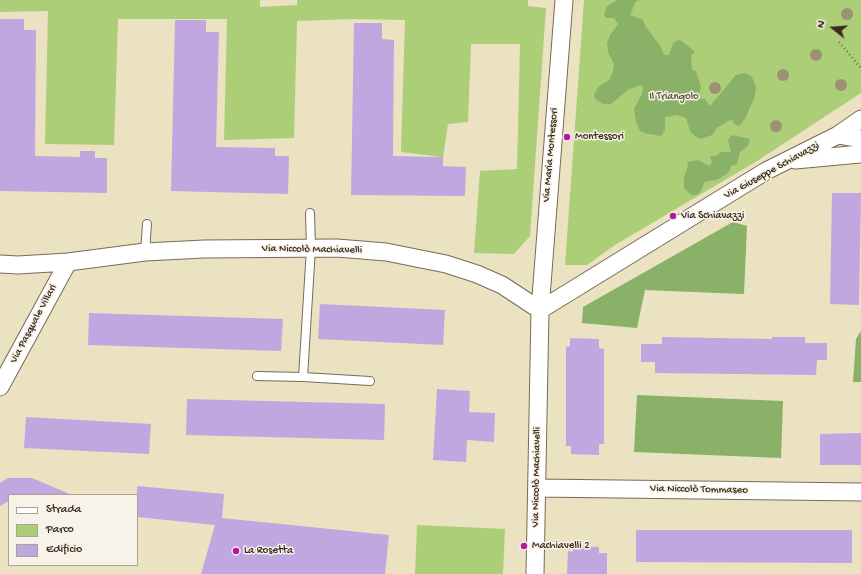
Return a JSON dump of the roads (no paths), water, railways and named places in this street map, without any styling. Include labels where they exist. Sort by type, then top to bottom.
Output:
[{"type":"street","name":"Via Maria Montessori","points":[[540,310],[564,0]]},
{"type":"street","name":"Via Giuseppe Schiavazzi","points":[[540,310],[766,171],[838,135],[861,118]]},
{"type":"street","points":[[838,135],[861,139]]},
{"type":"street","points":[[787,161],[861,154]]},
{"type":"street","name":"Via Niccolò Machiavelli","points":[[0,264],[18,265],[68,262],[146,252],[337,248],[386,252],[446,264],[477,274],[502,285],[540,310],[535,574]]},
{"type":"street","name":"Via Pasquale Villari","points":[[0,387],[68,262]]},
{"type":"street","name":"Via Niccolò Tommaseo","points":[[537,488],[861,492]]},
{"type":"lane","points":[[303,378],[311,248],[310,213]]},
{"type":"lane","points":[[146,224],[146,252]]},
{"type":"lane","points":[[257,376],[370,381]]},
{"type":"place","name":"Montessori","points":[[567,137]]},
{"type":"place","name":"Via Schiavazzi","points":[[673,216]]},
{"type":"place","name":"Machiavelli 2","points":[[524,546]]},
{"type":"place","name":"La Rosetta","points":[[236,551]]},
{"type":"park label","name":"Il Triangolo","points":[[674,97]]}]
